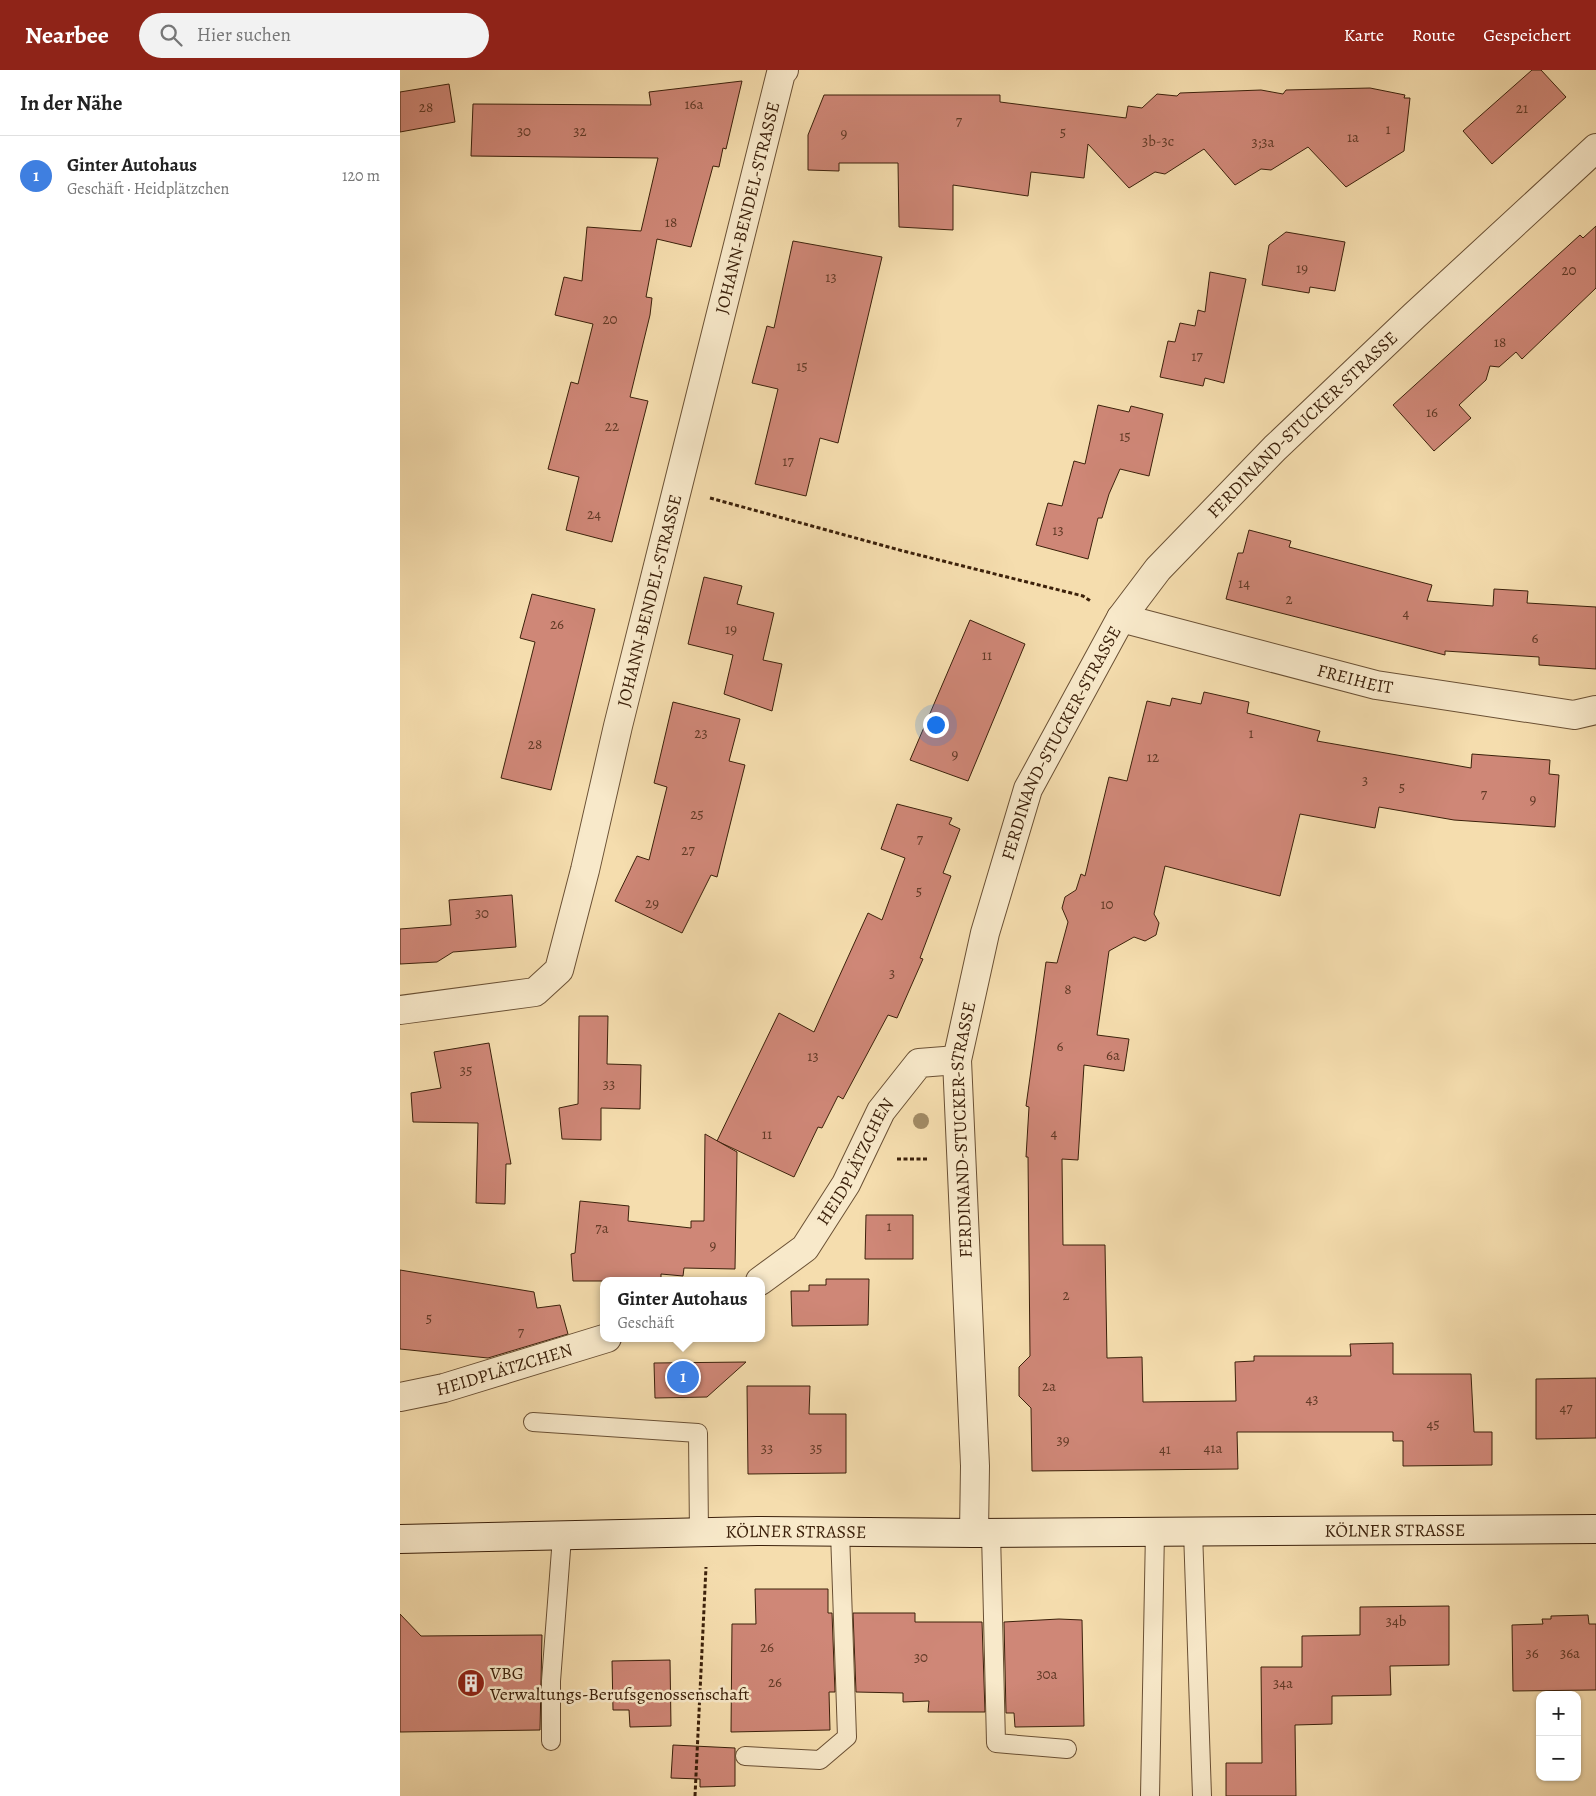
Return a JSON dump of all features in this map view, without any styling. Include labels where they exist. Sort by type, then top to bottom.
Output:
[{"type":"street","name":"JOHANN-BENDEL-STRASSE","points":[[400,1010],[535,992],[558,970],[586,870],[618,726],[780,71]]},
{"type":"street","name":"FERDINAND-STUCKER-STRASSE","points":[[982,1533],[975,1466],[957,1060],[985,933],[1028,789],[1121,618],[1158,570],[1275,448],[1414,316],[1596,148]]},
{"type":"street","name":"FREIHEIT","points":[[1121,618],[1376,684],[1574,715],[1596,710]]},
{"type":"street","name":"HEIDPLÄTZCHEN","points":[[765,1277],[805,1248],[846,1184],[882,1111],[919,1063],[957,1060]]},
{"type":"street","name":"HEIDPLÄTZCHEN","points":[[400,1397],[444,1388],[600,1340]]},
{"type":"street","name":"KÖLNER STRASSE","points":[[400,1539],[840,1532],[982,1533],[1596,1529]]},
{"type":"lane","points":[[533,1422],[698,1433],[703,1534]]},
{"type":"lane","points":[[1193,1531],[1202,1796]]},
{"type":"lane","points":[[745,1756],[820,1760],[847,1737],[840,1532]]},
{"type":"lane","points":[[1150,1796],[1155,1532]]},
{"type":"lane","points":[[982,1533],[996,1743],[1067,1749]]},
{"type":"lane","points":[[551,1741],[550,1681],[562,1537]]},
{"type":"path","points":[[678,489],[903,551],[1083,596],[1121,618]]},
{"type":"path","points":[[862,1150],[883,1158],[961,1158]]},
{"type":"path","points":[[695,1796],[703,1534]]},
{"type":"building","points":[[1532,70],[1541,70],[1566,97],[1492,164],[1463,131]]},
{"type":"building","points":[[742,81],[726,149],[723,148],[719,167],[713,166],[691,247],[657,239],[646,297],[652,298],[650,315],[630,397],[648,401],[612,542],[566,530],[579,477],[548,469],[571,382],[578,384],[593,324],[555,315],[564,277],[582,281],[587,227],[641,231],[658,158],[471,156],[473,104],[651,105],[649,92]]},
{"type":"building","points":[[449,84],[455,122],[400,132],[400,92]]},
{"type":"building","points":[[1370,88],[1405,95],[1404,98],[1410,98],[1404,151],[1346,187],[1308,147],[1271,170],[1261,169],[1235,185],[1204,149],[1165,174],[1155,172],[1129,188],[1088,144],[1084,178],[1031,172],[1028,196],[953,185],[953,230],[899,227],[898,163],[839,163],[839,171],[808,170],[808,135],[824,95],[1000,95],[1000,102],[1126,118],[1128,106],[1142,108],[1157,94],[1177,96],[1180,93],[1261,90],[1283,94],[1286,90]]},
{"type":"building","points":[[1596,226],[1596,288],[1522,359],[1516,352],[1499,367],[1490,366],[1486,380],[1459,405],[1471,418],[1434,451],[1393,405],[1580,235],[1583,238]]},
{"type":"building","points":[[1286,232],[1345,242],[1335,291],[1310,287],[1309,293],[1262,285],[1269,245]]},
{"type":"building","points":[[793,241],[882,257],[838,443],[820,438],[806,496],[755,484],[778,389],[752,383],[767,326],[774,328]]},
{"type":"building","points":[[1210,272],[1246,279],[1224,383],[1205,378],[1203,386],[1160,377],[1168,341],[1175,342],[1180,323],[1195,326],[1198,310],[1205,312]]},
{"type":"building","points":[[1098,405],[1129,412],[1131,406],[1163,414],[1149,476],[1120,469],[1109,494],[1102,518],[1098,518],[1088,559],[1036,545],[1048,503],[1062,506],[1074,461],[1085,464]]},
{"type":"building","points":[[1249,530],[1291,541],[1289,547],[1432,585],[1427,601],[1493,606],[1494,589],[1528,591],[1527,603],[1596,607],[1596,669],[1539,665],[1539,657],[1445,651],[1445,655],[1226,599],[1238,553],[1243,553]]},
{"type":"building","points":[[704,577],[742,586],[737,604],[774,613],[763,660],[782,664],[772,711],[724,694],[733,655],[688,644]]},
{"type":"building","points":[[532,594],[595,609],[551,790],[501,778],[535,642],[520,638]]},
{"type":"building","points":[[970,620],[1025,644],[968,781],[910,760]]},
{"type":"building","points":[[1204,692],[1249,702],[1247,713],[1320,731],[1317,741],[1471,768],[1472,754],[1550,760],[1549,774],[1559,775],[1555,827],[1454,820],[1379,807],[1375,828],[1300,814],[1280,896],[1165,866],[1154,914],[1159,923],[1156,935],[1145,941],[1134,937],[1109,951],[1097,1035],[1129,1039],[1124,1071],[1084,1065],[1078,1160],[1062,1159],[1063,1245],[1105,1245],[1107,1358],[1142,1357],[1143,1402],[1236,1401],[1235,1362],[1254,1361],[1254,1356],[1351,1356],[1350,1344],[1393,1343],[1393,1374],[1471,1374],[1474,1432],[1492,1432],[1492,1465],[1403,1466],[1403,1441],[1393,1441],[1393,1432],[1237,1432],[1238,1469],[1032,1471],[1031,1408],[1019,1396],[1019,1367],[1030,1356],[1028,1157],[1026,1157],[1029,1107],[1026,1106],[1046,962],[1057,963],[1068,922],[1062,908],[1065,897],[1076,890],[1081,874],[1085,876],[1109,777],[1127,781],[1147,701],[1170,706],[1172,698],[1201,704]]},
{"type":"building","points":[[673,702],[740,719],[729,761],[745,765],[717,877],[711,875],[682,933],[615,901],[637,856],[649,860],[667,787],[654,783]]},
{"type":"building","points":[[897,804],[952,818],[949,824],[960,829],[943,873],[951,876],[920,958],[923,959],[897,1018],[888,1015],[843,1099],[838,1096],[822,1128],[818,1127],[794,1177],[717,1141],[779,1013],[814,1032],[868,913],[882,920],[905,858],[881,849]]},
{"type":"building","points":[[512,895],[516,947],[453,952],[437,962],[400,964],[400,929],[451,925],[449,900]]},
{"type":"building","points":[[579,1016],[608,1016],[607,1064],[641,1065],[640,1109],[601,1108],[601,1140],[562,1139],[559,1108],[578,1104]]},
{"type":"building","points":[[489,1043],[511,1164],[506,1164],[505,1204],[476,1203],[478,1123],[413,1122],[411,1093],[441,1088],[434,1052]]},
{"type":"building","points":[[705,1134],[737,1152],[735,1269],[684,1268],[683,1276],[661,1274],[661,1277],[600,1277],[600,1281],[573,1281],[571,1254],[575,1253],[580,1201],[629,1206],[628,1221],[691,1228],[691,1221],[704,1221]]},
{"type":"building","points":[[866,1215],[913,1215],[913,1259],[865,1259]]},
{"type":"building","points":[[400,1270],[534,1292],[537,1308],[560,1305],[568,1334],[488,1358],[400,1349]]},
{"type":"building","points":[[826,1279],[869,1279],[868,1325],[792,1326],[791,1291],[809,1291],[809,1285],[826,1285]]},
{"type":"building","points":[[746,1362],[707,1397],[655,1398],[654,1363]]},
{"type":"building","points":[[1596,1378],[1596,1438],[1536,1439],[1536,1379]]},
{"type":"building","points":[[747,1386],[810,1386],[809,1414],[846,1414],[846,1473],[748,1474]]},
{"type":"building","points":[[755,1589],[828,1589],[828,1613],[832,1613],[835,1692],[829,1692],[830,1730],[731,1732],[732,1624],[756,1624]]},
{"type":"building","points":[[1449,1606],[1449,1665],[1390,1666],[1391,1695],[1332,1696],[1332,1724],[1295,1725],[1296,1796],[1226,1796],[1226,1763],[1262,1763],[1261,1667],[1302,1667],[1302,1636],[1360,1635],[1360,1607]]},
{"type":"building","points":[[853,1613],[915,1613],[915,1622],[982,1622],[985,1712],[928,1712],[929,1701],[903,1702],[903,1693],[856,1692]]},
{"type":"building","name":"VBG Verwaltungs-Berufsgenossenschaft","points":[[400,1614],[421,1636],[542,1635],[540,1730],[400,1732]]},
{"type":"building","points":[[1588,1615],[1589,1624],[1596,1624],[1596,1690],[1513,1691],[1512,1625],[1543,1624],[1542,1619],[1551,1619],[1551,1616]]},
{"type":"building","points":[[1059,1619],[1082,1620],[1084,1726],[1015,1727],[1014,1713],[1006,1713],[1004,1622]]},
{"type":"building","points":[[670,1660],[671,1726],[630,1727],[629,1710],[613,1710],[612,1661]]},
{"type":"building","points":[[673,1745],[735,1748],[735,1786],[700,1787],[700,1779],[671,1778]]},
{"type":"place","name":"Ginter Autohaus","points":[[683,1377]]},
{"type":"place","name":"VBG Verwaltungs-Berufsgenossenschaft","points":[[471,1683]]}]
